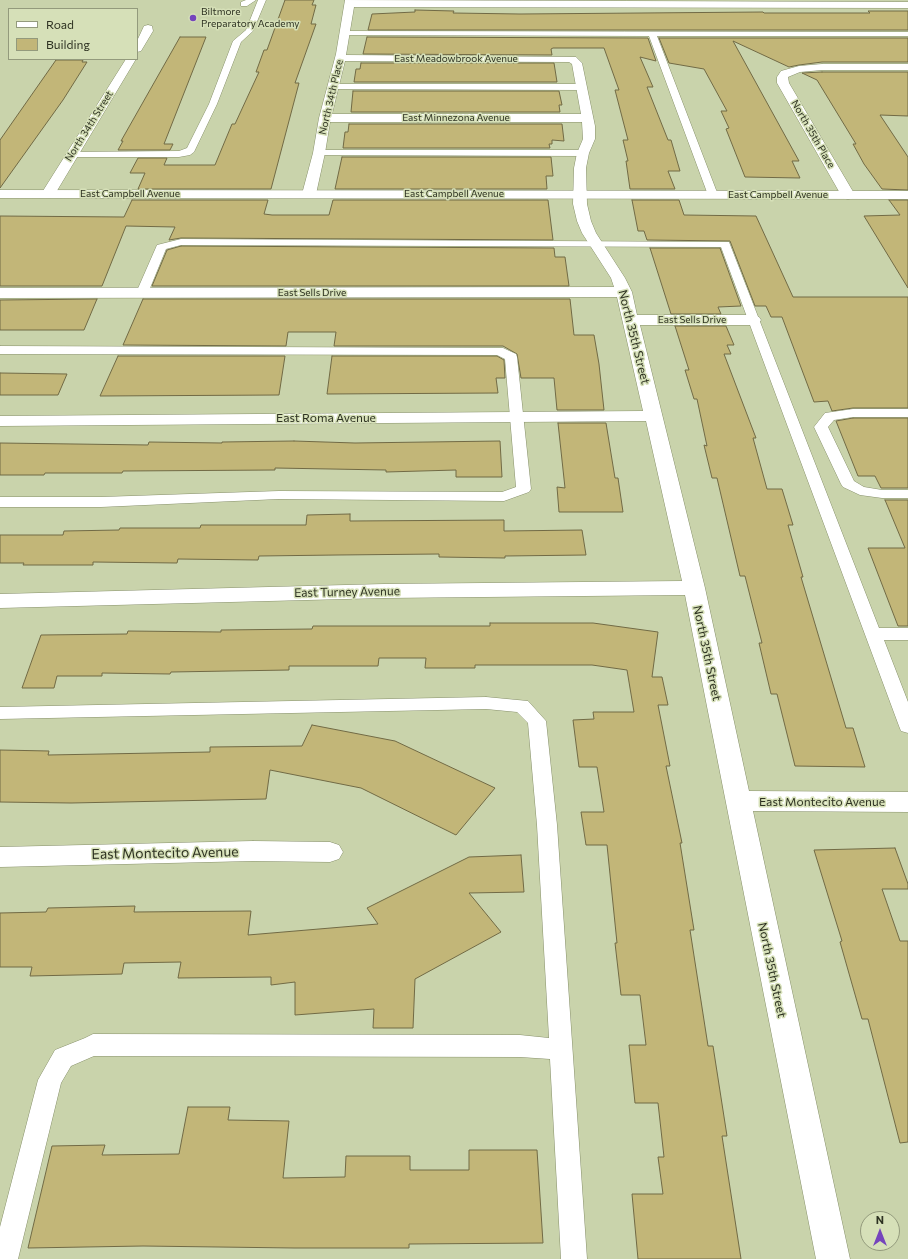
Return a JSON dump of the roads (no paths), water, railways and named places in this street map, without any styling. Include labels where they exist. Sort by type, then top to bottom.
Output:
[{"type":"street","points":[[350,2],[908,5]]},
{"type":"street","name":"North 34th Place","points":[[309,194],[340,58],[350,2]]},
{"type":"street","points":[[138,47],[148,31],[148,28]]},
{"type":"street","name":"East Meadowbrook Avenue","points":[[340,58],[572,59]]},
{"type":"street","name":"North 35th Street","points":[[572,59],[577,63],[587,118],[589,140],[583,153],[580,168],[580,194],[584,221],[618,278],[624,292],[631,320],[652,416],[694,588],[833,1259]]},
{"type":"street","name":"North 34th Street","points":[[48,194],[130,60]]},
{"type":"street","name":"North 35th Place","points":[[848,195],[783,83],[782,77],[785,73],[799,69],[822,67],[908,67]]},
{"type":"street","name":"East Minnezona Avenue","points":[[326,118],[587,118]]},
{"type":"street","name":"East Campbell Avenue","points":[[0,194],[908,195]]},
{"type":"street","name":"East Sells Drive","points":[[0,293],[624,292]]},
{"type":"street","name":"East Sells Drive","points":[[631,320],[753,320]]},
{"type":"street","name":"East Roma Avenue","points":[[0,421],[652,416]]},
{"type":"street","name":"East Turney Avenue","points":[[1,604],[384,591],[694,588]]},
{"type":"street","name":"East Montecito Avenue","points":[[737,801],[908,802]]},
{"type":"street","name":"East Montecito Avenue","points":[[0,857],[245,852],[330,852]]},
{"type":"lane","points":[[244,4],[252,0]]},
{"type":"lane","points":[[71,155],[179,154],[187,153],[192,150],[213,104],[237,41],[249,31],[262,0]]},
{"type":"lane","points":[[345,33],[908,34]]},
{"type":"lane","points":[[652,33],[713,195]]},
{"type":"lane","points":[[333,87],[581,87]]},
{"type":"lane","points":[[319,153],[583,153]]},
{"type":"lane","points":[[142,293],[161,247],[181,242],[725,244],[908,726]]},
{"type":"lane","points":[[0,350],[499,351],[511,357],[524,489],[504,497],[279,495],[116,502],[0,502]]},
{"type":"lane","points":[[908,413],[853,413],[830,416],[821,427],[848,484],[860,491],[882,494],[908,494]]},
{"type":"lane","points":[[873,634],[908,634]]},
{"type":"lane","points":[[0,713],[486,703],[522,706],[538,721],[547,825],[574,1259]]},
{"type":"lane","points":[[5,1259],[50,1080],[63,1058],[93,1045],[520,1046],[562,1050]]},
{"type":"place","name":"Biltmore Preparatory Academy","points":[[193,18]]}]
